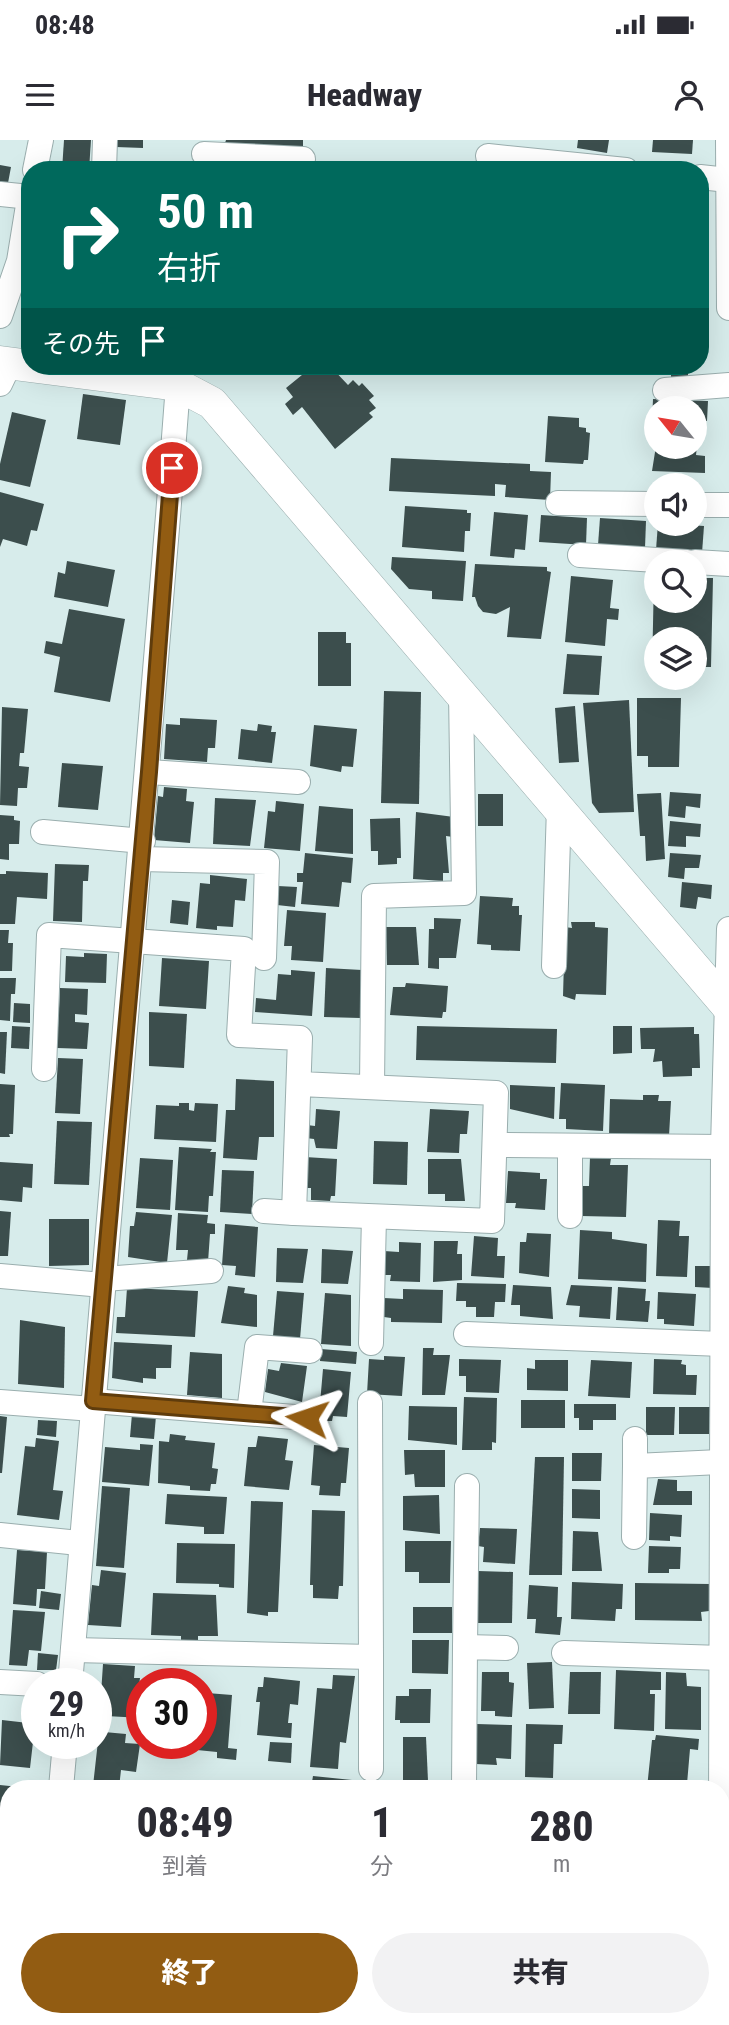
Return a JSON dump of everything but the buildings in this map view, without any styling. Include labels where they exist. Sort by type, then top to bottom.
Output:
[{"type":"street","points":[[37,161],[41,140]]},
{"type":"street","points":[[104,161],[105,140]]},
{"type":"street","points":[[728,140],[729,308]]},
{"type":"street","points":[[203,155],[303,159]]},
{"type":"street","points":[[488,156],[537,161]]},
{"type":"street","points":[[709,178],[728,180]]},
{"type":"street","points":[[0,194],[21,195]]},
{"type":"street","points":[[0,316],[21,248]]},
{"type":"street","points":[[3,370],[21,371]]},
{"type":"street","points":[[180,375],[212,403],[728,1007]]},
{"type":"street","points":[[71,1668],[79,1543],[149,772],[180,375]]},
{"type":"street","points":[[665,390],[729,385]]},
{"type":"street","points":[[558,503],[644,504]]},
{"type":"street","points":[[707,505],[729,505]]},
{"type":"street","points":[[579,555],[644,559]]},
{"type":"street","points":[[707,563],[729,564]]},
{"type":"street","points":[[372,1087],[374,896],[464,893],[461,692]]},
{"type":"street","points":[[149,772],[298,782]]},
{"type":"street","points":[[554,966],[559,807]]},
{"type":"street","points":[[43,832],[142,850],[267,862],[264,958]]},
{"type":"street","points":[[722,1780],[724,1650],[720,1462],[723,1147],[729,929]]},
{"type":"street","points":[[44,1069],[49,935],[244,949],[239,1035],[300,1038],[294,1213]]},
{"type":"street","points":[[264,1211],[492,1221],[497,1145],[496,1093],[300,1084]]},
{"type":"street","points":[[497,1145],[723,1147]]},
{"type":"street","points":[[569,1146],[570,1216]]},
{"type":"street","points":[[371,1343],[374,1217]]},
{"type":"street","points":[[0,1276],[104,1282],[211,1271]]},
{"type":"street","points":[[466,1334],[722,1344]]},
{"type":"street","points":[[249,1413],[257,1346],[310,1351]]},
{"type":"street","points":[[0,1402],[307,1418]]},
{"type":"street","points":[[370,1403],[371,1769]]},
{"type":"street","points":[[634,1538],[635,1438]]},
{"type":"street","points":[[635,1466],[720,1462]]},
{"type":"street","points":[[464,1780],[467,1486]]},
{"type":"street","points":[[0,1535],[79,1543]]},
{"type":"street","points":[[465,1647],[506,1648]]},
{"type":"street","points":[[73,1650],[371,1657]]},
{"type":"street","points":[[564,1653],[724,1650]]},
{"type":"street","points":[[0,1682],[21,1683]]},
{"type":"street","points":[[62,1780],[64,1759]]},
{"type":"route","points":[[172,468],[149,772],[93,1401],[307,1418]]}]
